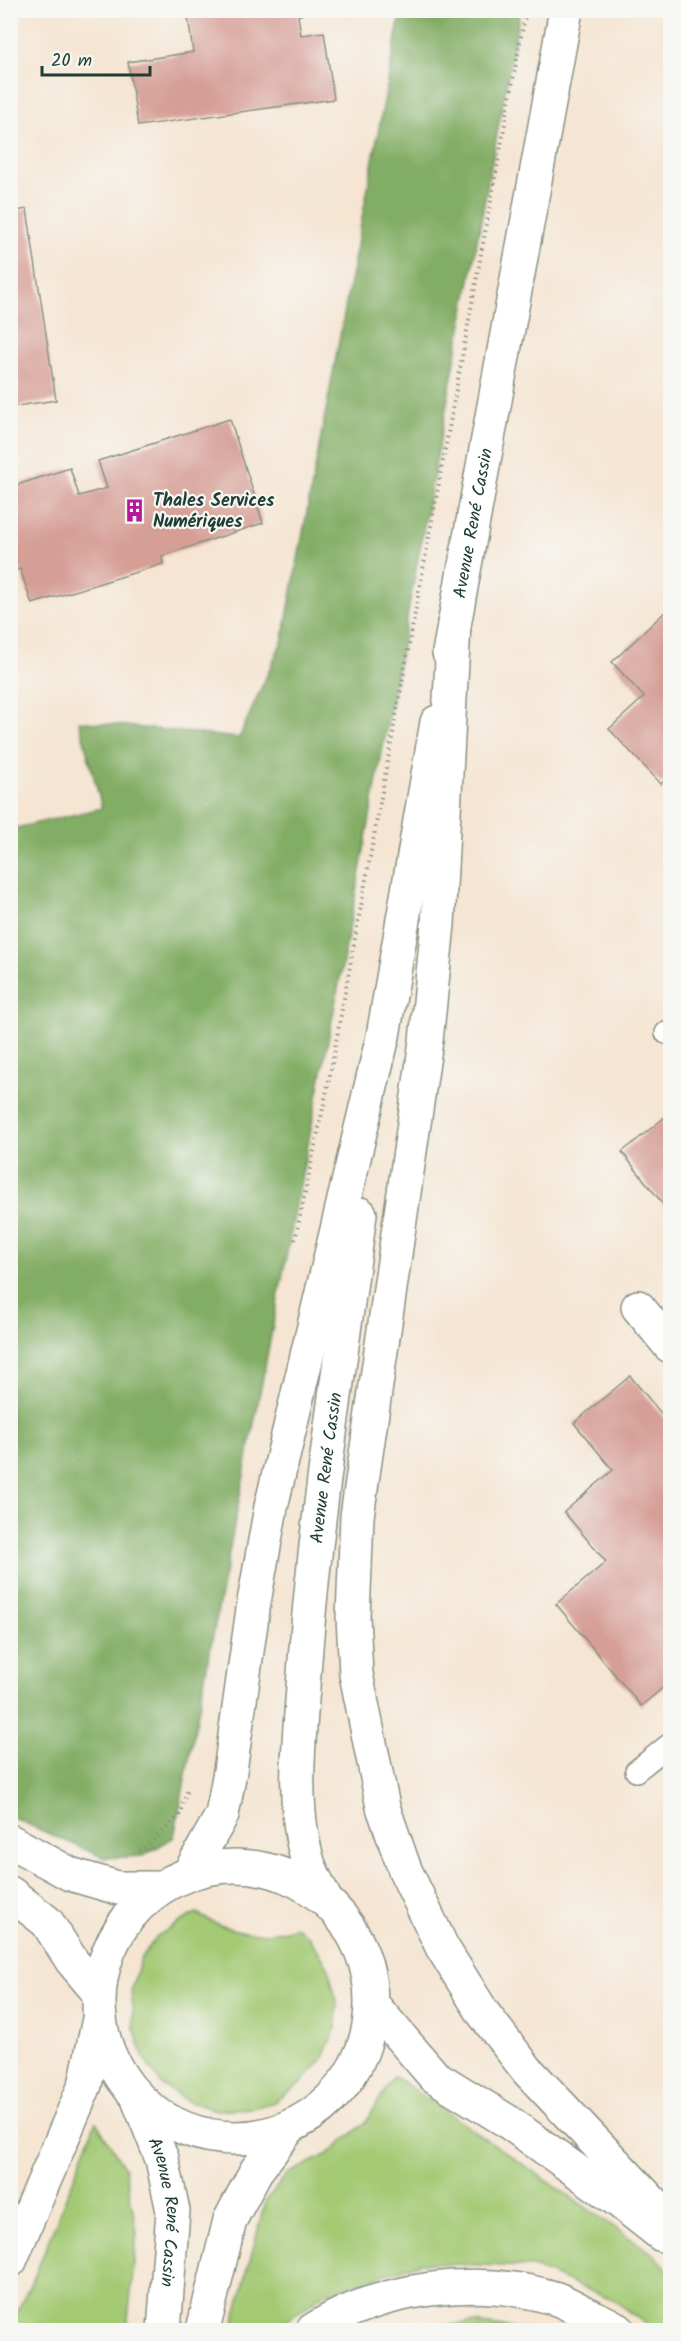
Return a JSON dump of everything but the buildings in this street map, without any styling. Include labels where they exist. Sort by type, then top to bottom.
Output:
[{"type":"main road","name":"Avenue René Cassin","points":[[324,1897],[306,1857],[300,1821],[298,1778],[308,1617],[320,1516],[383,1036],[454,624],[566,10]]},
{"type":"main road","points":[[454,624],[438,924],[426,1041],[357,1516],[353,1617],[356,1674],[382,1807],[405,1870],[442,1947],[483,2013],[527,2070],[670,2221]]},
{"type":"main road","name":"Avenue René Cassin","points":[[190,1872],[222,1815],[271,1506],[383,1036]]},
{"type":"main road","points":[[638,1307],[670,1346]]},
{"type":"main road","points":[[10,1841],[70,1874],[118,1888],[158,1888]]},
{"type":"main road","points":[[10,1893],[47,1922],[72,1961],[99,2006],[112,2062],[137,2098],[170,2122],[208,2136],[249,2138],[289,2128],[322,2107],[348,2078],[365,2043],[372,2004],[366,1964],[350,1927],[324,1897],[283,1873],[237,1864],[190,1872],[158,1888],[128,1916],[108,1952],[99,2006],[85,2085],[10,2261]]},
{"type":"main road","points":[[372,2004],[434,2076],[507,2121],[620,2202],[670,2242]]},
{"type":"main road","name":"Avenue René Cassin","points":[[137,2098],[162,2159],[174,2211],[164,2331]]},
{"type":"main road","points":[[203,2331],[230,2220],[256,2171],[289,2128]]},
{"type":"main road","points":[[313,2331],[353,2309],[405,2292],[455,2287],[508,2288],[558,2299],[618,2331]]},
{"type":"lane","points":[[636,1771],[670,1744]]},
{"type":"path","points":[[295,1242],[333,1057],[526,10]]},
{"type":"path","points":[[132,1851],[143,1850],[178,1816],[192,1780]]},
{"type":"green space","points":[[401,11],[520,11],[338,989],[174,1837],[143,1856],[104,1858],[11,1817],[11,829],[102,808],[79,721],[239,738],[283,639]]},
{"type":"green space","points":[[196,1913],[219,1925],[244,1932],[270,1933],[296,1927],[308,1936],[328,1966],[337,2004],[336,2027],[322,2060],[301,2083],[274,2102],[253,2108],[215,2110],[187,2101],[161,2084],[144,2059],[134,2028],[131,1991],[141,1958],[157,1936]]},
{"type":"green space","points":[[394,2076],[655,2255],[670,2272],[670,2330],[653,2330],[617,2302],[533,2267],[421,2263],[326,2293],[272,2330],[232,2330],[265,2202],[287,2174],[326,2155],[365,2123]]},
{"type":"green space","points":[[96,2122],[125,2168],[137,2232],[127,2330],[11,2330],[11,2324],[35,2275]]},
{"type":"green space","points":[[474,2323],[528,2330],[391,2330],[396,2329]]},
{"type":"place","name":"Thales Services Numériques","points":[[135,510]]}]
